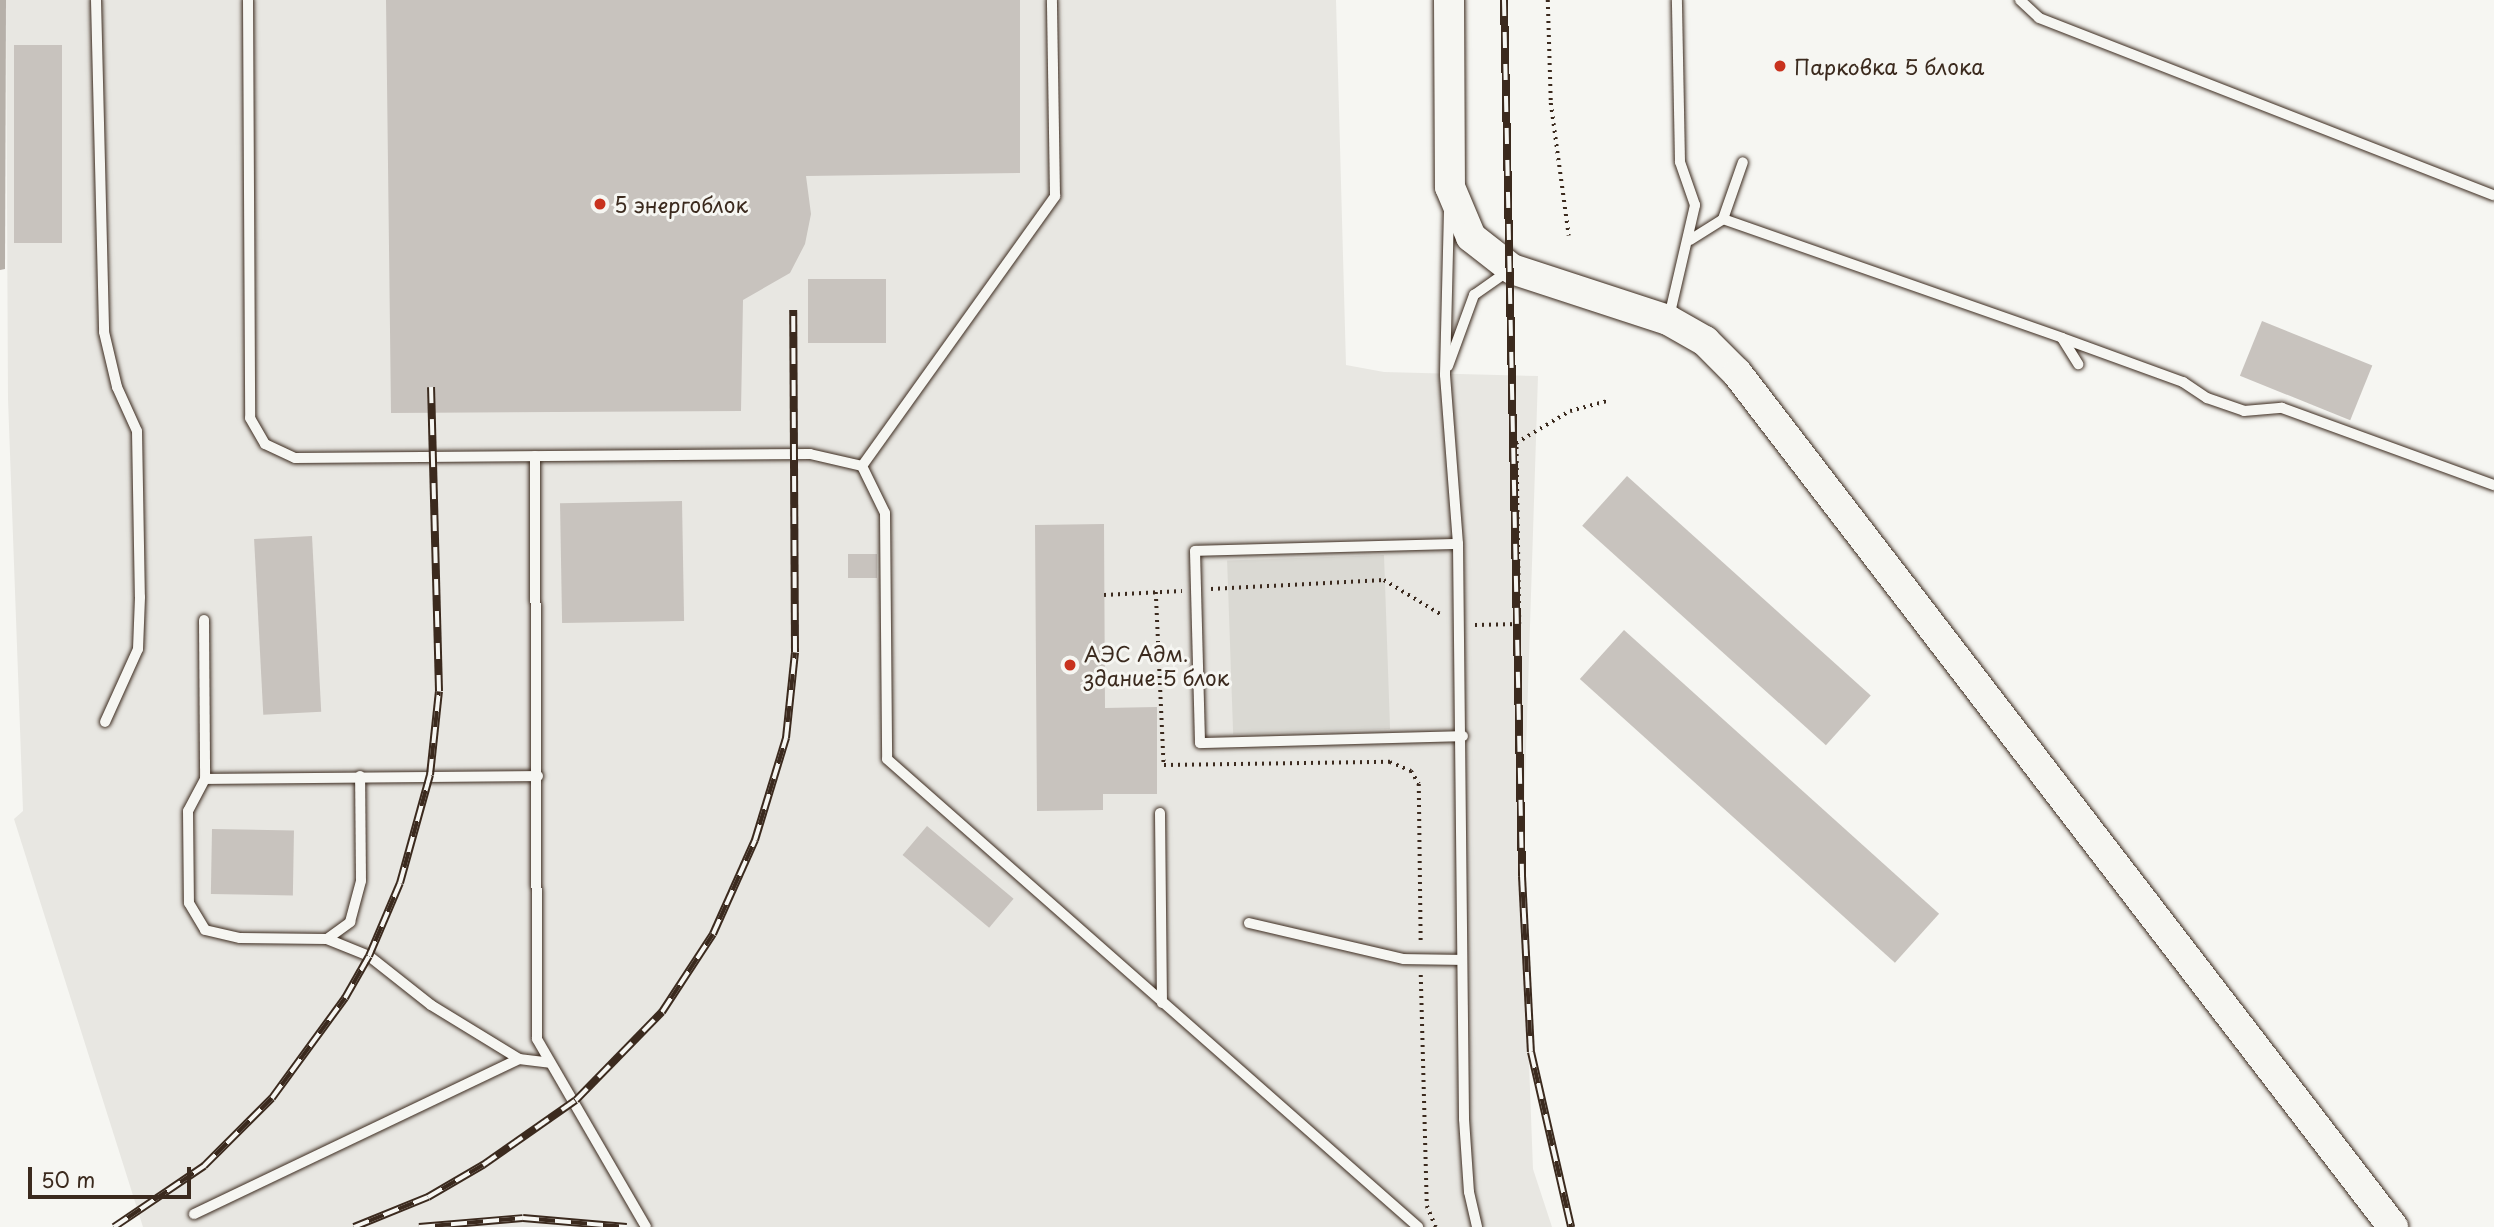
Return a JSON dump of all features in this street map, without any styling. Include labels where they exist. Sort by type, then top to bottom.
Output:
[{"type":"main road","points":[[1449,0],[1450,187],[1471,237],[1512,269],[1668,320],[1705,341],[1737,373],[2393,1227]]},
{"type":"lane","points":[[96,0],[104,332],[117,387],[136,431],[140,597],[138,649],[106,722]]},
{"type":"lane","points":[[248,0],[250,418],[265,444],[295,458],[810,454],[862,466]]},
{"type":"lane","points":[[862,466],[1055,196],[1052,0]]},
{"type":"lane","points":[[1668,320],[1689,240],[1695,205],[1681,162],[1677,0]]},
{"type":"lane","points":[[2020,0],[2039,18],[2494,195]]},
{"type":"lane","points":[[1689,240],[1723,219],[1743,162]]},
{"type":"lane","points":[[1450,187],[1445,375],[1458,544],[1464,1119],[1469,1192],[1477,1227]]},
{"type":"lane","points":[[1723,219],[2160,373],[2207,398],[2244,411],[2282,408],[2494,485]]},
{"type":"lane","points":[[1445,375],[1474,295],[1512,269]]},
{"type":"lane","points":[[2062,338],[2078,364]]},
{"type":"lane","points":[[535,456],[537,1039],[646,1227]]},
{"type":"lane","points":[[862,466],[885,513],[887,759],[1418,1227]]},
{"type":"lane","points":[[1458,544],[1195,551],[1200,743],[1462,736]]},
{"type":"lane","points":[[204,620],[205,779],[188,811],[189,903],[205,930],[240,938],[327,939],[369,956],[431,1005],[519,1059],[550,1063]]},
{"type":"lane","points":[[327,939],[350,922],[361,881],[360,776]]},
{"type":"lane","points":[[205,779],[538,776]]},
{"type":"lane","points":[[1160,813],[1162,1003]]},
{"type":"lane","points":[[1249,923],[1421,959],[1462,960]]},
{"type":"lane","points":[[194,1214],[519,1059]]},
{"type":"path","points":[[1548,0],[1551,103],[1569,236]]},
{"type":"path","points":[[1519,624],[1516,443],[1570,411],[1607,401]]},
{"type":"path","points":[[1104,594],[1384,580]]},
{"type":"path","points":[[1156,592],[1164,765],[1390,762],[1410,771],[1419,784],[1427,1206],[1436,1227]]},
{"type":"shaded area","points":[[0,0],[6,0],[5,269],[0,270]]},
{"type":"shaded area","points":[[6,0],[1336,0],[1346,365],[1384,372],[1538,376],[1522,876],[1533,1169],[1552,1227],[143,1227],[14,819],[23,811],[8,399]]},
{"type":"shaded area","points":[[1384,555],[1390,729],[1233,734],[1227,560]]},
{"type":"building","name":"5 энергоблок","points":[[386,0],[1020,0],[1020,173],[806,176],[811,214],[805,244],[790,273],[743,300],[741,411],[391,413]]},
{"type":"building","points":[[14,45],[62,45],[62,243],[14,243]]},
{"type":"building","points":[[808,279],[886,279],[886,343],[808,343]]},
{"type":"building","points":[[2262,321],[2372,366],[2350,420],[2240,376]]},
{"type":"building","points":[[1627,476],[1871,695],[1826,745],[1582,526]]},
{"type":"building","points":[[682,501],[684,621],[562,623],[560,503]]},
{"type":"building","name":"АЭС Адм. здание 5 блок","points":[[1104,524],[1105,708],[1157,707],[1157,794],[1103,794],[1103,810],[1037,811],[1035,525]]},
{"type":"building","points":[[312,536],[321,712],[263,715],[254,539]]},
{"type":"building","points":[[848,554],[877,554],[877,578],[848,578]]},
{"type":"building","points":[[1624,630],[1939,914],[1895,963],[1580,679]]},
{"type":"building","points":[[927,826],[1014,899],[989,928],[903,855]]},
{"type":"building","points":[[212,829],[294,830],[293,895],[211,894]]},
{"type":"railway","points":[[1504,0],[1522,876],[1531,1052],[1571,1227]]},
{"type":"railway","points":[[354,1227],[428,1197],[483,1165],[576,1100],[662,1012],[713,934],[755,840],[786,738],[795,652],[793,310]]},
{"type":"railway","points":[[114,1227],[204,1166],[272,1098],[345,998],[369,956],[400,883],[430,775],[439,691],[431,387]]},
{"type":"railway","points":[[419,1227],[523,1218],[627,1227]]},
{"type":"place","name":"Парковка 5 блока","points":[[1780,66]]},
{"type":"place","name":"5 энергоблок","points":[[600,204]]},
{"type":"place","name":"АЭС Адм. здание 5 блок","points":[[1070,665]]}]
